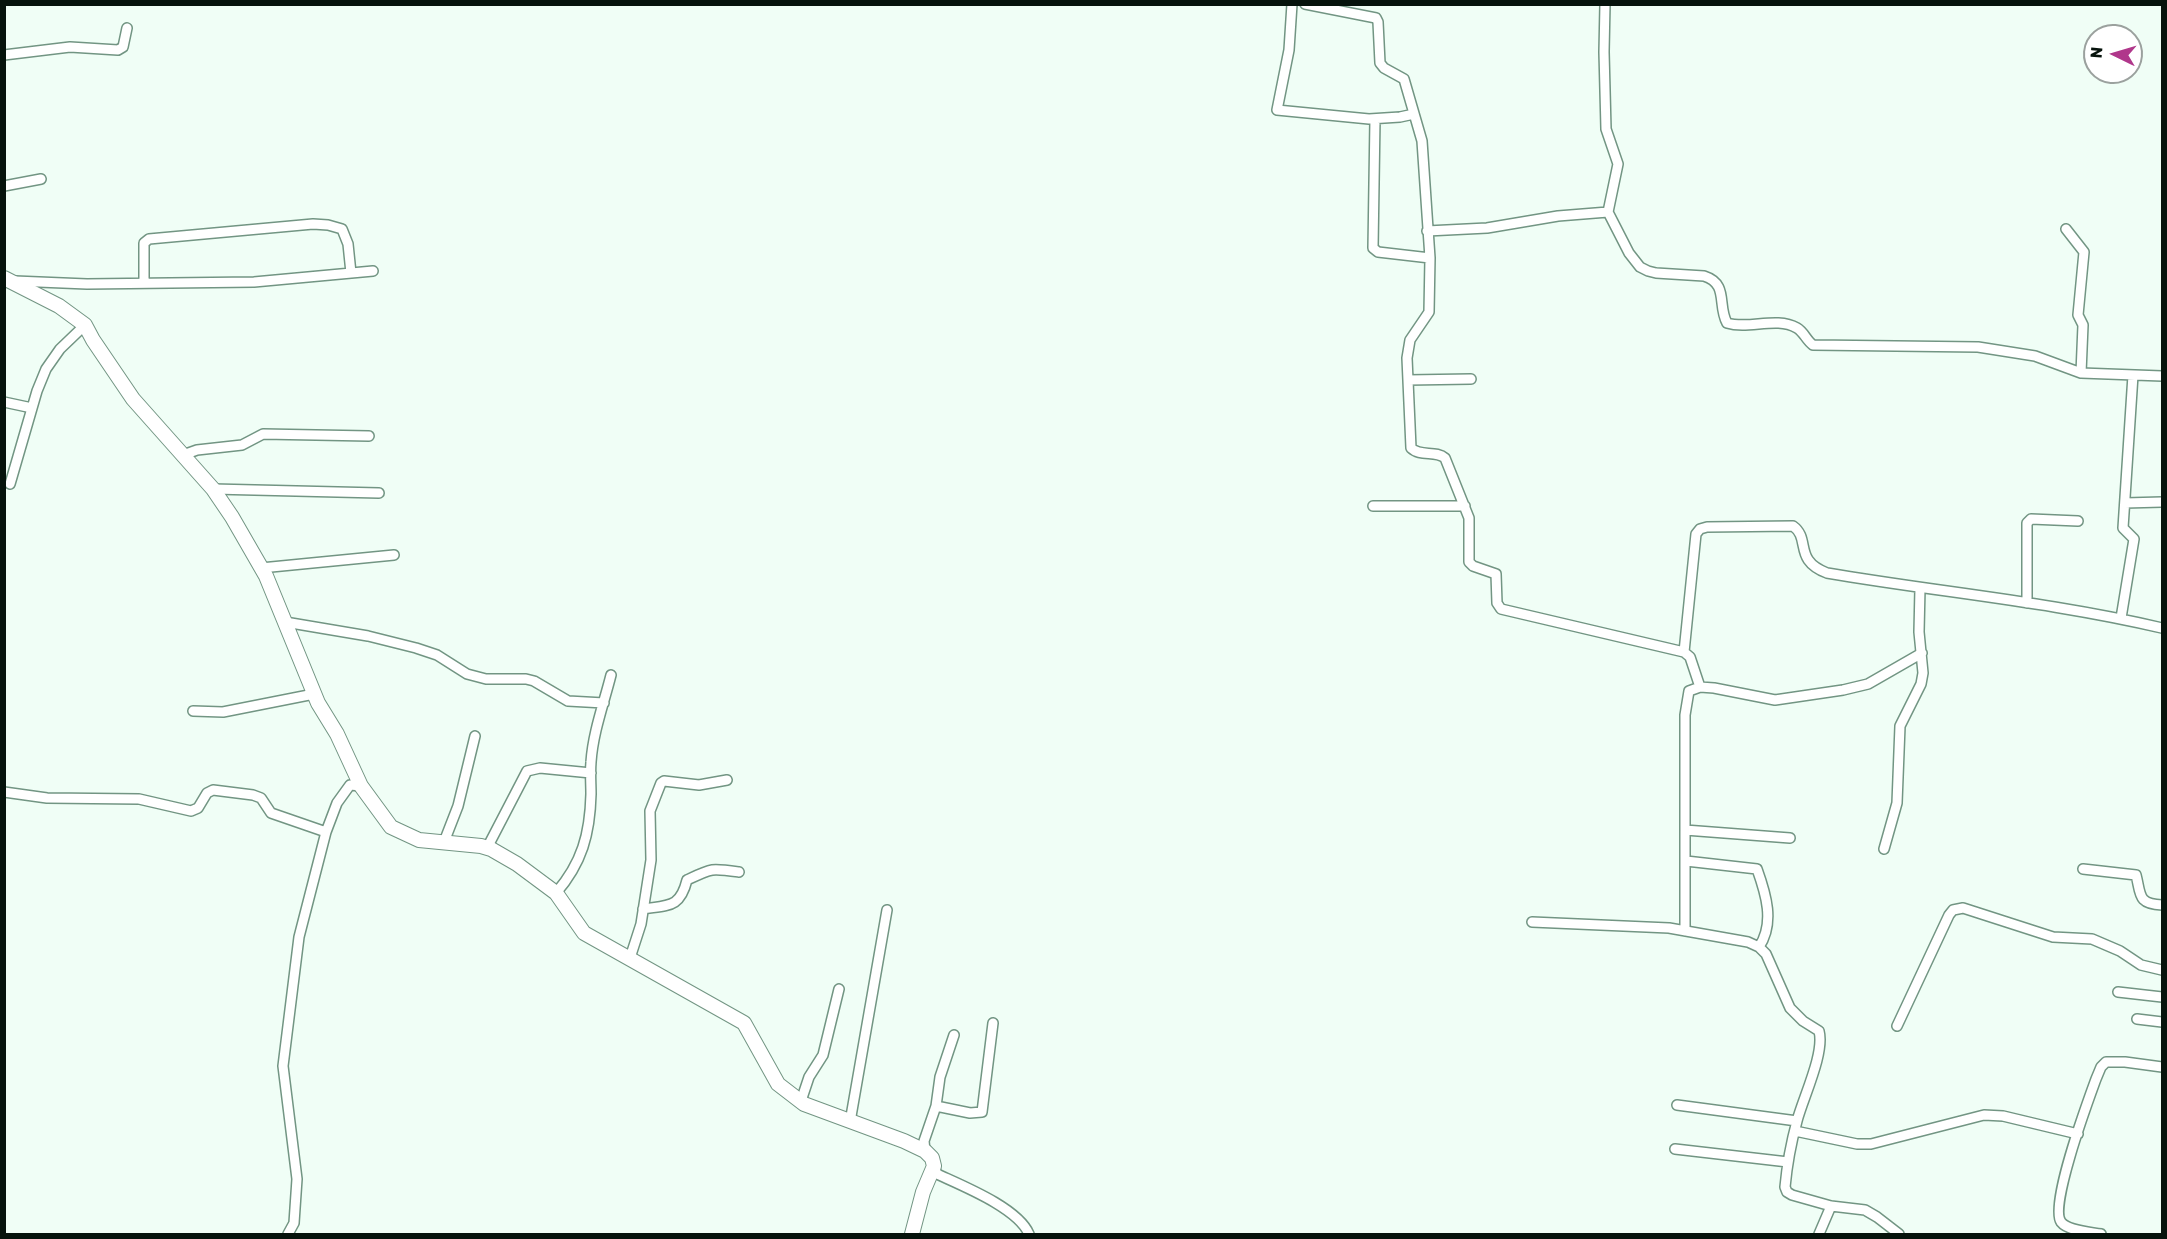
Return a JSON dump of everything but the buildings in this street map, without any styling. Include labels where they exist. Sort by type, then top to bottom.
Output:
[{"type":"street","points":[[1292,4],[1288,50],[1277,110],[1331,117],[1375,119],[1414,114]]},
{"type":"street","points":[[1305,4],[1376,18],[1380,63],[1384,68],[1404,79],[1424,156],[1430,258],[1429,312],[1410,340],[1407,358],[1411,448],[1416,452],[1443,455],[1469,518],[1469,562],[1473,566],[1496,574],[1497,603],[1501,609],[1684,652],[1690,657],[1700,687]]},
{"type":"street","points":[[1605,4],[1607,135],[1618,164],[1608,212],[1629,253],[1640,267],[1656,273],[1711,278],[1717,283],[1725,320],[1730,324],[1788,324],[1802,332],[1813,345],[1978,347],[2035,356],[2081,373],[2163,376]]},
{"type":"street","points":[[4,55],[70,47],[118,50],[123,47],[127,27]]},
{"type":"street","points":[[1375,119],[1373,248],[1378,252],[1430,258]]},
{"type":"street","points":[[4,186],[40,179]]},
{"type":"street","points":[[1427,231],[1487,228],[1558,216],[1608,212]]},
{"type":"street","points":[[144,283],[144,243],[149,239],[313,224],[342,229],[348,244],[351,273]]},
{"type":"street","points":[[2066,229],[2084,252],[2078,315],[2083,325],[2081,373]]},
{"type":"street","points":[[7,279],[87,284],[254,282],[373,271]]},
{"type":"street","points":[[7,279],[59,306],[85,325],[133,399],[213,489],[261,568],[314,694],[337,734],[361,786],[391,827],[419,840],[487,848],[517,864],[556,893],[584,933],[744,1023],[778,1084],[804,1104],[925,1152],[932,1158],[937,1174],[991,1200],[1007,1211],[1026,1228],[1029,1234]]},
{"type":"street","points":[[10,484],[43,378],[53,358],[85,325]]},
{"type":"street","points":[[2121,618],[2134,539],[2123,530],[2133,375]]},
{"type":"street","points":[[1408,380],[1471,379]]},
{"type":"street","points":[[4,402],[32,408]]},
{"type":"street","points":[[183,455],[197,450],[242,445],[263,434],[369,436]]},
{"type":"street","points":[[213,489],[379,493]]},
{"type":"street","points":[[2125,503],[2163,502]]},
{"type":"street","points":[[1373,506],[1465,506]]},
{"type":"street","points":[[2027,603],[2027,523],[2031,519],[2078,521]]},
{"type":"street","points":[[1684,652],[1696,534],[1700,529],[1707,527],[1793,526],[1799,531],[1804,554],[1809,564],[1827,573],[2121,618],[2163,628]]},
{"type":"street","points":[[261,568],[394,555]]},
{"type":"street","points":[[1884,849],[1897,803],[1900,726],[1921,684],[1923,673],[1916,657],[1920,588]]},
{"type":"street","points":[[285,622],[368,636],[416,648],[437,655],[467,674],[486,679],[526,679],[534,681],[568,701],[604,703]]},
{"type":"street","points":[[1685,931],[1684,715],[1689,690],[1700,687],[1763,698],[1792,698],[1868,684],[1916,657]]},
{"type":"street","points":[[556,893],[571,876],[584,846],[591,797],[591,772],[596,732],[611,675]]},
{"type":"street","points":[[194,711],[223,712],[314,694]]},
{"type":"street","points":[[444,843],[458,806],[476,735]]},
{"type":"street","points":[[487,848],[527,771],[540,768],[591,772]]},
{"type":"street","points":[[630,958],[641,924],[651,860],[650,811],[661,783],[664,781],[699,785],[727,780]]},
{"type":"street","points":[[288,1234],[294,1223],[297,1179],[283,1066],[298,937],[326,832],[337,803],[350,785],[361,786]]},
{"type":"street","points":[[4,792],[47,798],[139,799],[191,811],[198,808],[207,793],[213,790],[253,795],[261,798],[271,813],[326,832]]},
{"type":"street","points":[[1685,830],[1790,838]]},
{"type":"street","points":[[1686,861],[1757,869],[1769,926],[1767,936],[1760,946]]},
{"type":"street","points":[[2084,869],[2136,875],[2143,900],[2151,904],[2163,905]]},
{"type":"street","points":[[643,909],[675,902],[683,896],[687,880],[703,871],[718,870],[739,873]]},
{"type":"street","points":[[1897,1026],[1949,915],[1958,909],[1963,908],[2053,937],[2091,939],[2120,951],[2140,965],[2163,970]]},
{"type":"street","points":[[850,1122],[887,910]]},
{"type":"street","points":[[1532,922],[1685,931],[1760,946],[1766,954],[1790,1008],[1803,1021],[1819,1030],[1820,1037],[1813,1074],[1796,1126],[1788,1162],[1785,1186],[1787,1192],[1831,1206],[1864,1210],[1899,1234]]},
{"type":"street","points":[[801,1101],[808,1077],[823,1055],[839,989]]},
{"type":"street","points":[[2118,992],[2163,997]]},
{"type":"street","points":[[2137,1019],[2163,1022]]},
{"type":"street","points":[[936,1106],[970,1113],[982,1112],[993,1023]]},
{"type":"street","points":[[925,1152],[924,1141],[936,1106],[940,1077],[954,1035]]},
{"type":"street","points":[[2101,1234],[2069,1227],[2061,1222],[2059,1216],[2062,1187],[2096,1079],[2103,1063],[2111,1061],[2163,1067]]},
{"type":"street","points":[[1677,1105],[1796,1126],[1848,1142],[1871,1144],[1984,1115],[2003,1116],[2078,1134]]},
{"type":"street","points":[[1675,1149],[1788,1162]]},
{"type":"street","points":[[912,1234],[923,1192],[934,1166]]},
{"type":"street","points":[[1819,1234],[1831,1206]]},
{"type":"street","points":[[1883,1234],[1887,1225]]}]
